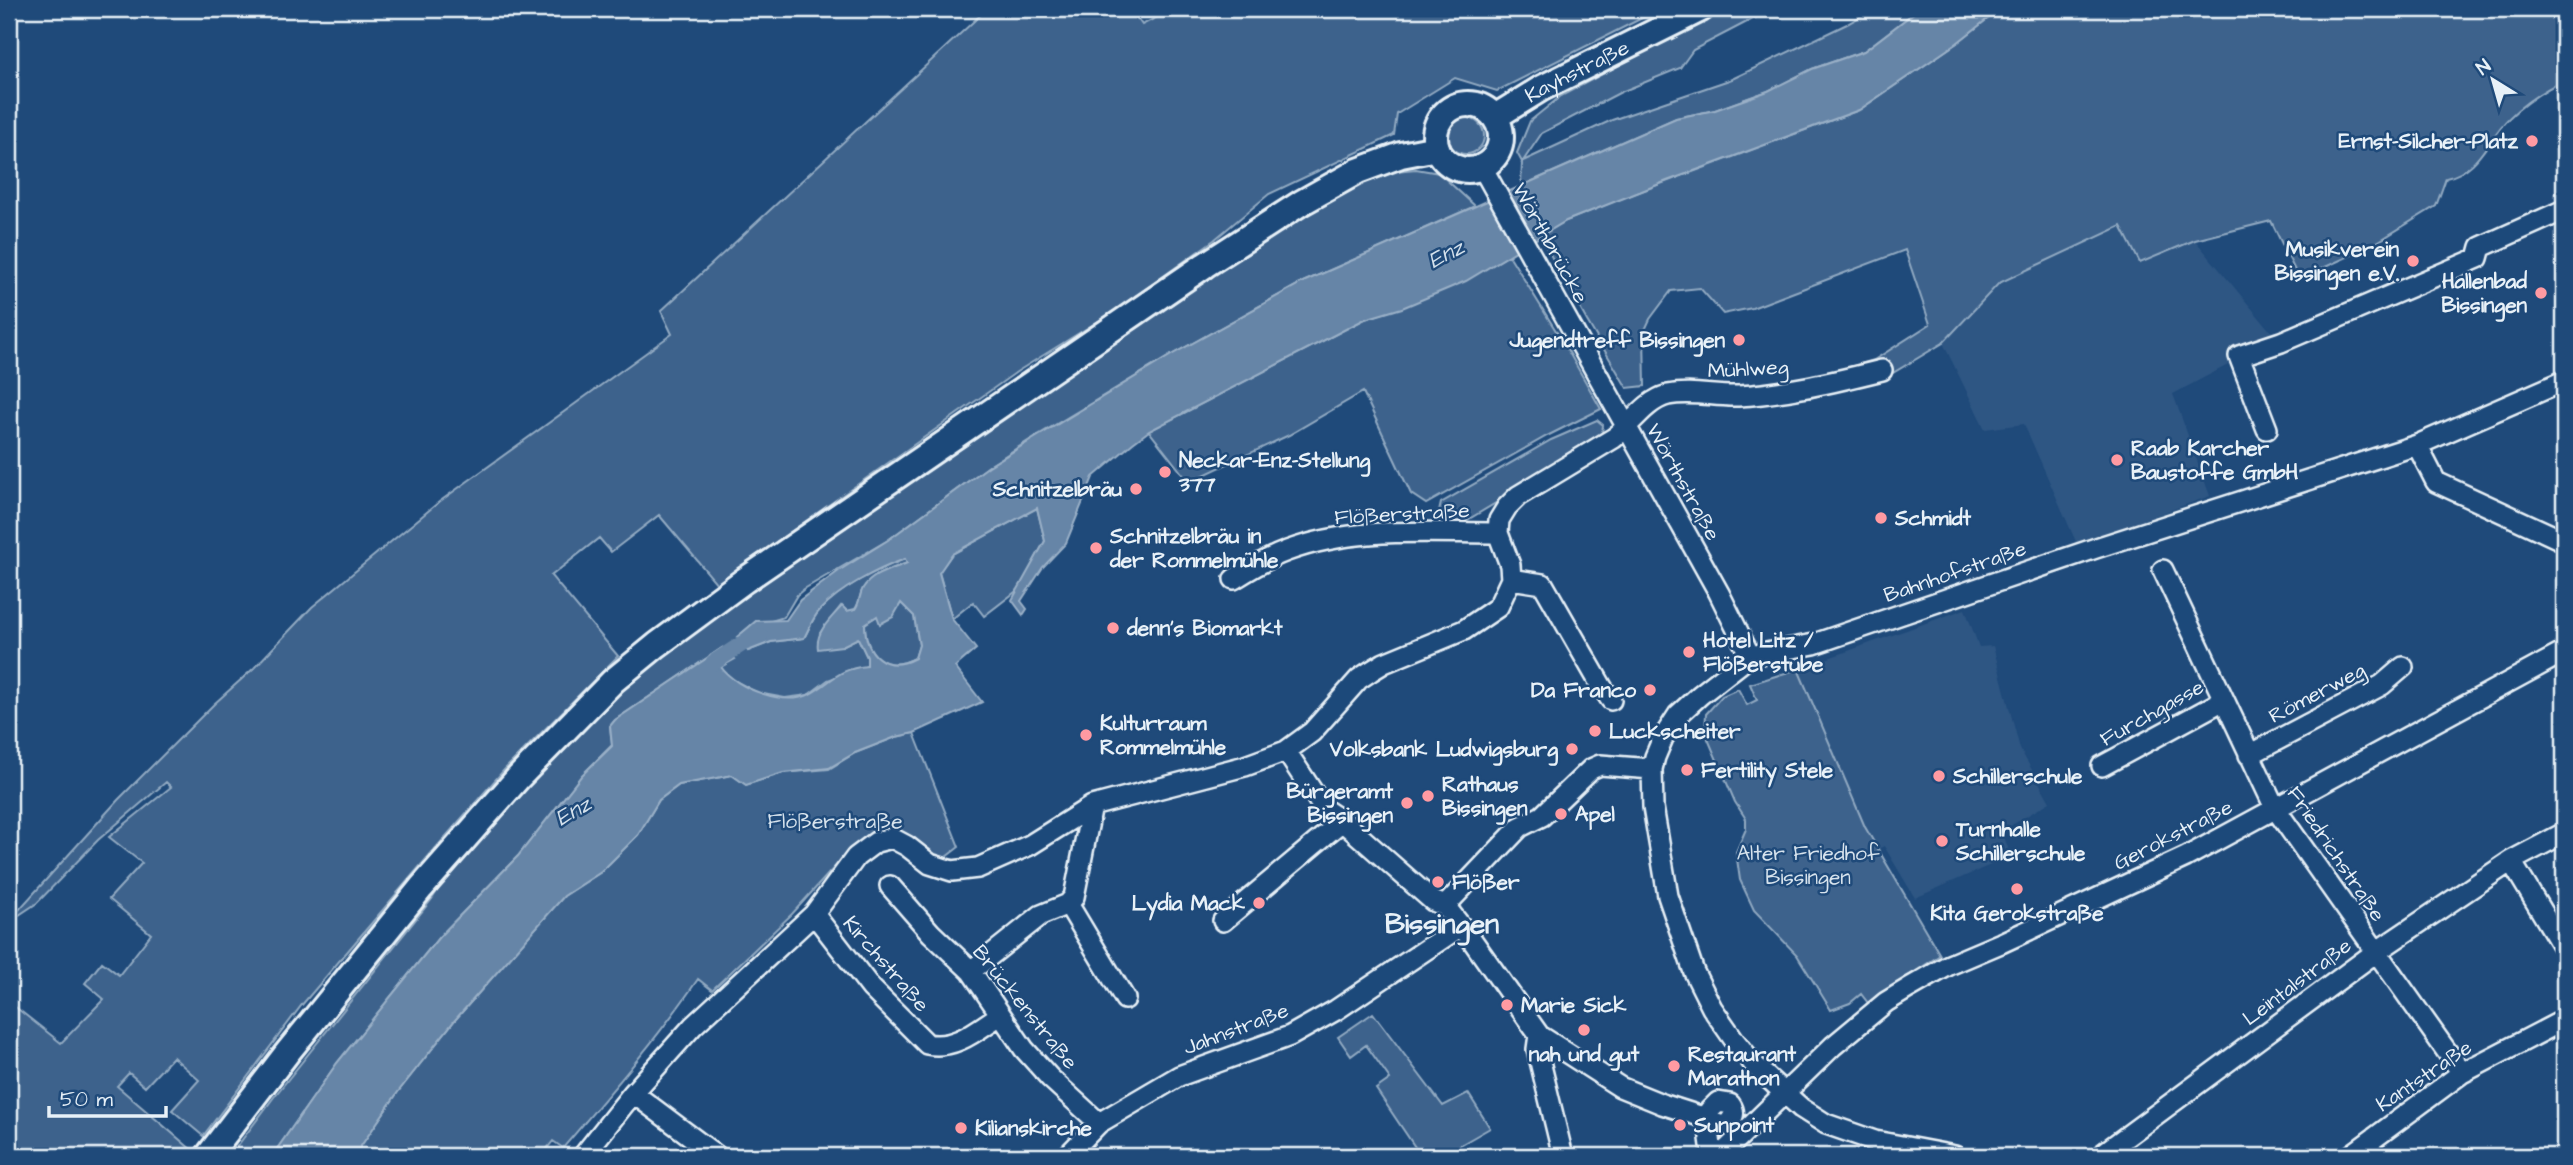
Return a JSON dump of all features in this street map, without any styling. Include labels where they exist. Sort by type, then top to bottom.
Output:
[{"type":"main road","name":"Kayhstraße","points":[[1494,117],[1542,88],[1701,9]]},
{"type":"main road","points":[[1473,104],[1485,108],[1494,117],[1501,135],[1500,145],[1485,172],[1460,169],[1449,164],[1437,148],[1435,133],[1440,120],[1448,111],[1460,105],[1473,104]]},
{"type":"main road","points":[[208,1156],[286,1053],[421,888],[518,778],[622,674],[745,580],[1205,265],[1301,203],[1358,171],[1401,155],[1437,148]]},
{"type":"street","name":"Wörthbrücke","points":[[1485,172],[1572,331]]},
{"type":"street","points":[[2267,429],[2239,356],[2281,342],[2478,258],[2481,247],[2564,210]]},
{"type":"street","name":"Wörthstraße","points":[[1572,331],[1719,593],[1750,656]]},
{"type":"street","name":"Mühlweg","points":[[1627,428],[1649,404],[1668,395],[1736,396],[1789,391],[1881,370]]},
{"type":"street","name":"Bahnhofstraße","points":[[1652,769],[1663,738],[1678,715],[1750,656],[1814,644],[2096,548],[2417,444],[2564,381]]},
{"type":"street","name":"Flößerstraße","points":[[1511,579],[1510,565],[1498,533],[1499,520],[1507,507],[1518,496],[1562,472],[1627,428]]},
{"type":"street","points":[[2417,444],[2436,482],[2564,541]]},
{"type":"street","name":"Flößerstraße","points":[[1234,579],[1285,552],[1331,539],[1421,531],[1498,533]]},
{"type":"street","name":"Friedrichstraße","points":[[2163,570],[2275,808],[2462,1073]]},
{"type":"street","points":[[583,1156],[633,1093],[699,1020],[814,914],[856,858],[877,842],[892,838],[929,864],[952,871],[978,868],[1030,845],[1092,806],[1245,766],[1286,751],[1312,732],[1359,679],[1384,663],[1464,630],[1491,613],[1505,596],[1511,579],[1543,584],[1611,700]]},
{"type":"street","name":"Gerokstraße","points":[[1720,1156],[1833,1046],[1886,1002],[1909,988],[1949,965],[2186,857],[2564,652]]},
{"type":"street","name":"Römerweg","points":[[2249,755],[2382,685],[2403,667]]},
{"type":"street","name":"Furchgasse","points":[[2102,766],[2224,700]]},
{"type":"street","points":[[1286,751],[1324,810],[1342,821],[1433,901],[1445,906],[1492,966],[1538,1035],[1620,1087],[1709,1119],[1707,1126],[1713,1156]]},
{"type":"street","points":[[1445,906],[1520,827],[1542,816],[1591,769],[1600,765],[1652,769],[1653,807],[1668,896],[1694,972],[1712,1008],[1735,1041],[1757,1068],[1783,1092],[1826,1124],[1875,1141],[1955,1156]]},
{"type":"street","points":[[971,971],[1041,915],[1068,904],[1074,897],[1092,806]]},
{"type":"street","points":[[1223,921],[1342,821]]},
{"type":"street","name":"Leintalstraße","points":[[2100,1156],[2376,952],[2511,861],[2564,833]]},
{"type":"street","points":[[2511,861],[2564,949]]},
{"type":"street","name":"Brückenstraße","points":[[890,886],[931,933],[971,971],[1024,1049],[1050,1078],[1100,1123]]},
{"type":"street","points":[[1068,904],[1125,999]]},
{"type":"street","name":"Kirchstraße","points":[[814,914],[871,988],[927,1044],[939,1046],[958,1042],[1000,1015]]},
{"type":"street","name":"Jahnstraße","points":[[1067,1156],[1100,1123],[1179,1076],[1290,1036],[1336,1010],[1461,926]]},
{"type":"street","name":"Kantstraße","points":[[2350,1156],[2462,1073],[2564,1020]]},
{"type":"street","points":[[1538,1035],[1537,1049],[1563,1156]]},
{"type":"street","points":[[633,1093],[717,1156]]},
{"type":"shaded area","points":[[2121,226],[2140,263],[2195,240],[2277,339],[2173,394],[2210,496],[2077,544],[2024,424],[1985,429],[1943,343],[1999,283]]},
{"type":"shaded area","name":"Schillerschule","points":[[1965,609],[1979,647],[1993,646],[2020,749],[2050,802],[2002,831],[2011,856],[1915,898],[1884,846],[1878,849],[1865,827],[1798,669]]},
{"type":"green space","points":[[987,9],[1131,9],[1142,25],[1173,9],[1660,9],[1497,91],[1455,78],[1397,114],[1394,135],[1269,194],[1214,240],[1116,310],[1018,371],[717,584],[659,515],[611,552],[599,538],[551,576],[618,656],[504,770],[427,858],[301,1006],[203,1136],[172,1110],[199,1080],[173,1057],[145,1087],[129,1073],[117,1086],[193,1151],[189,1156],[9,1156],[9,1002],[61,1043],[104,999],[85,983],[102,962],[119,975],[151,934],[109,899],[142,863],[109,837],[171,787],[166,782],[98,840],[37,903],[19,915],[16,913],[118,800],[254,668],[312,607],[439,502],[672,334],[661,311]]},
{"type":"green space","points":[[1725,9],[1772,9],[1693,50],[1680,68],[1621,92],[1542,133],[1523,161],[1612,120],[1732,79],[1874,9],[1919,9],[1864,51],[1812,69],[1768,91],[1715,110],[1676,118],[1521,186],[1522,162],[1517,153],[1530,121],[1561,96]]},
{"type":"green space","points":[[2000,9],[2564,9],[2564,80],[2542,92],[2509,118],[2467,169],[2446,178],[2436,206],[2369,247],[2299,279],[2271,221],[2195,240],[2140,263],[2121,226],[1999,283],[1943,343],[1891,374],[1811,398],[1779,398],[1777,388],[1874,360],[1930,324],[1905,250],[1752,308],[1723,314],[1700,288],[1671,291],[1650,319],[1644,332],[1645,386],[1627,388],[1540,236],[1566,221],[1620,199],[1859,110],[1957,43]]},
{"type":"green space","points":[[1466,118],[1479,123],[1484,136],[1479,149],[1466,154],[1453,149],[1448,136],[1453,123]]},
{"type":"green space","points":[[1416,169],[1439,173],[1475,206],[1303,282],[1173,354],[1028,441],[989,466],[888,540],[804,589],[797,595],[784,617],[771,621],[756,621],[738,637],[748,651],[771,642],[804,638],[818,613],[838,594],[871,573],[905,559],[907,563],[872,579],[862,591],[855,610],[847,611],[841,606],[820,633],[842,646],[858,638],[867,657],[867,666],[828,680],[808,695],[785,698],[758,693],[729,678],[721,667],[722,648],[615,720],[610,726],[612,745],[582,775],[518,856],[439,937],[337,1063],[272,1156],[230,1156],[432,899],[466,847],[607,700],[683,636],[1244,249],[1362,182],[1395,171]]},
{"type":"green space","points":[[1509,255],[1601,409],[1426,504],[1411,494],[1363,392],[1289,435],[1189,482],[1149,431],[1365,319],[1439,292]]},
{"type":"green space","points":[[1597,420],[1603,425],[1601,440],[1464,522],[1437,520],[1441,503],[1551,440]]},
{"type":"green space","points":[[1037,508],[1045,541],[1019,589],[984,616],[973,602],[952,619],[939,572],[952,554]]},
{"type":"green space","points":[[901,603],[914,616],[919,645],[915,658],[895,664],[886,662],[873,652],[865,623]]},
{"type":"green space","name":"Alter Friedhof Bissingen","points":[[1798,669],[1865,827],[1940,955],[1868,1003],[1861,994],[1850,1003],[1831,1010],[1797,955],[1754,910],[1740,880],[1736,852],[1746,829],[1746,819],[1735,802],[1705,732],[1706,714],[1722,696],[1738,689],[1747,705],[1757,700],[1750,684]]},
{"type":"green space","points":[[914,733],[959,847],[938,863],[887,841],[878,828],[840,861],[792,914],[712,990],[698,979],[650,1044],[563,1148],[553,1141],[541,1156],[354,1156],[398,1092],[455,1020],[564,896],[601,872],[638,835],[659,800],[679,785],[732,775],[746,785],[783,773],[829,769],[855,753]]},
{"type":"green space","points":[[1373,1013],[1443,1106],[1468,1093],[1490,1128],[1441,1156],[1421,1156],[1376,1089],[1390,1079],[1366,1045],[1351,1056],[1338,1037]]},
{"type":"water","name":"Enz","points":[[1919,9],[2000,9],[1957,43],[1859,110],[1566,221],[1466,281],[1402,308],[1365,319],[1149,431],[1093,477],[1066,543],[1043,567],[1021,601],[1027,609],[1023,615],[1012,600],[1045,541],[1037,508],[952,554],[939,573],[952,619],[976,649],[955,667],[982,702],[914,733],[855,753],[829,768],[783,773],[746,785],[732,775],[679,785],[659,800],[638,835],[601,872],[564,896],[455,1020],[398,1092],[354,1156],[272,1156],[337,1063],[439,937],[518,856],[582,775],[612,746],[610,726],[615,720],[722,648],[735,659],[721,667],[728,675],[750,689],[775,697],[800,697],[810,694],[842,673],[867,666],[867,657],[858,638],[842,646],[818,649],[819,637],[842,606],[847,611],[855,609],[867,583],[883,572],[907,563],[905,559],[883,568],[838,594],[818,613],[804,638],[771,642],[748,651],[737,637],[756,621],[786,620],[800,600],[989,466],[1173,354],[1303,282],[1676,118],[1715,110],[1768,91],[1812,69],[1864,51]],"holes":[[[901,603],[914,616],[919,645],[915,658],[895,664],[879,658],[869,644],[865,624],[877,616],[880,624],[893,617]]]},
{"type":"waterway","points":[[713,663],[751,638],[760,636]]},
{"type":"place","name":"Ernst-Silcher-Platz","points":[[2532,141]]},
{"type":"place","name":"Musikverein Bissingen e.V.","points":[[2413,261]]},
{"type":"place","name":"Hallenbad Bissingen","points":[[2541,293]]},
{"type":"place","name":"Jugendtreff Bissingen","points":[[1739,340]]},
{"type":"place","name":"Raab Karcher Baustoffe GmbH","points":[[2117,460]]},
{"type":"place","name":"Neckar-Enz-Stellung 377","points":[[1165,472]]},
{"type":"place","name":"Schnitzelbräu","points":[[1136,489]]},
{"type":"place","name":"Schmidt","points":[[1881,518]]},
{"type":"place","name":"Schnitzelbräu in der Rommelmühle","points":[[1096,548]]},
{"type":"place","name":"denn's Biomarkt","points":[[1113,628]]},
{"type":"place","name":"Hotel Litz / Flößerstube","points":[[1689,652]]},
{"type":"place","name":"Da Franco","points":[[1650,690]]},
{"type":"place","name":"Luckscheiter","points":[[1595,731]]},
{"type":"place","name":"Kulturraum Rommelmühle","points":[[1086,735]]},
{"type":"place","name":"Volksbank Ludwigsburg","points":[[1572,749]]},
{"type":"place","name":"Fertility Stele","points":[[1687,770]]},
{"type":"place","name":"Schillerschule","points":[[1939,776]]},
{"type":"place","name":"Rathaus Bissingen","points":[[1428,796]]},
{"type":"place","name":"Bürgeramt Bissingen","points":[[1407,803]]},
{"type":"place","name":"Apel","points":[[1561,814]]},
{"type":"place","name":"Turnhalle Schillerschule","points":[[1942,841]]},
{"type":"place","name":"Flößer","points":[[1438,882]]},
{"type":"place","name":"Kita Gerokstraße","points":[[2017,889]]},
{"type":"place","name":"Lydia Mack","points":[[1259,903]]},
{"type":"place","name":"Marie Sick","points":[[1507,1005]]},
{"type":"place","name":"nah und gut","points":[[1584,1030]]},
{"type":"place","name":"Restaurant Marathon","points":[[1674,1066]]},
{"type":"place","name":"Sunpoint","points":[[1680,1125]]},
{"type":"place","name":"Kilianskirche","points":[[961,1128]]},
{"type":"district","name":"Bissingen","points":[[1442,924]]}]
